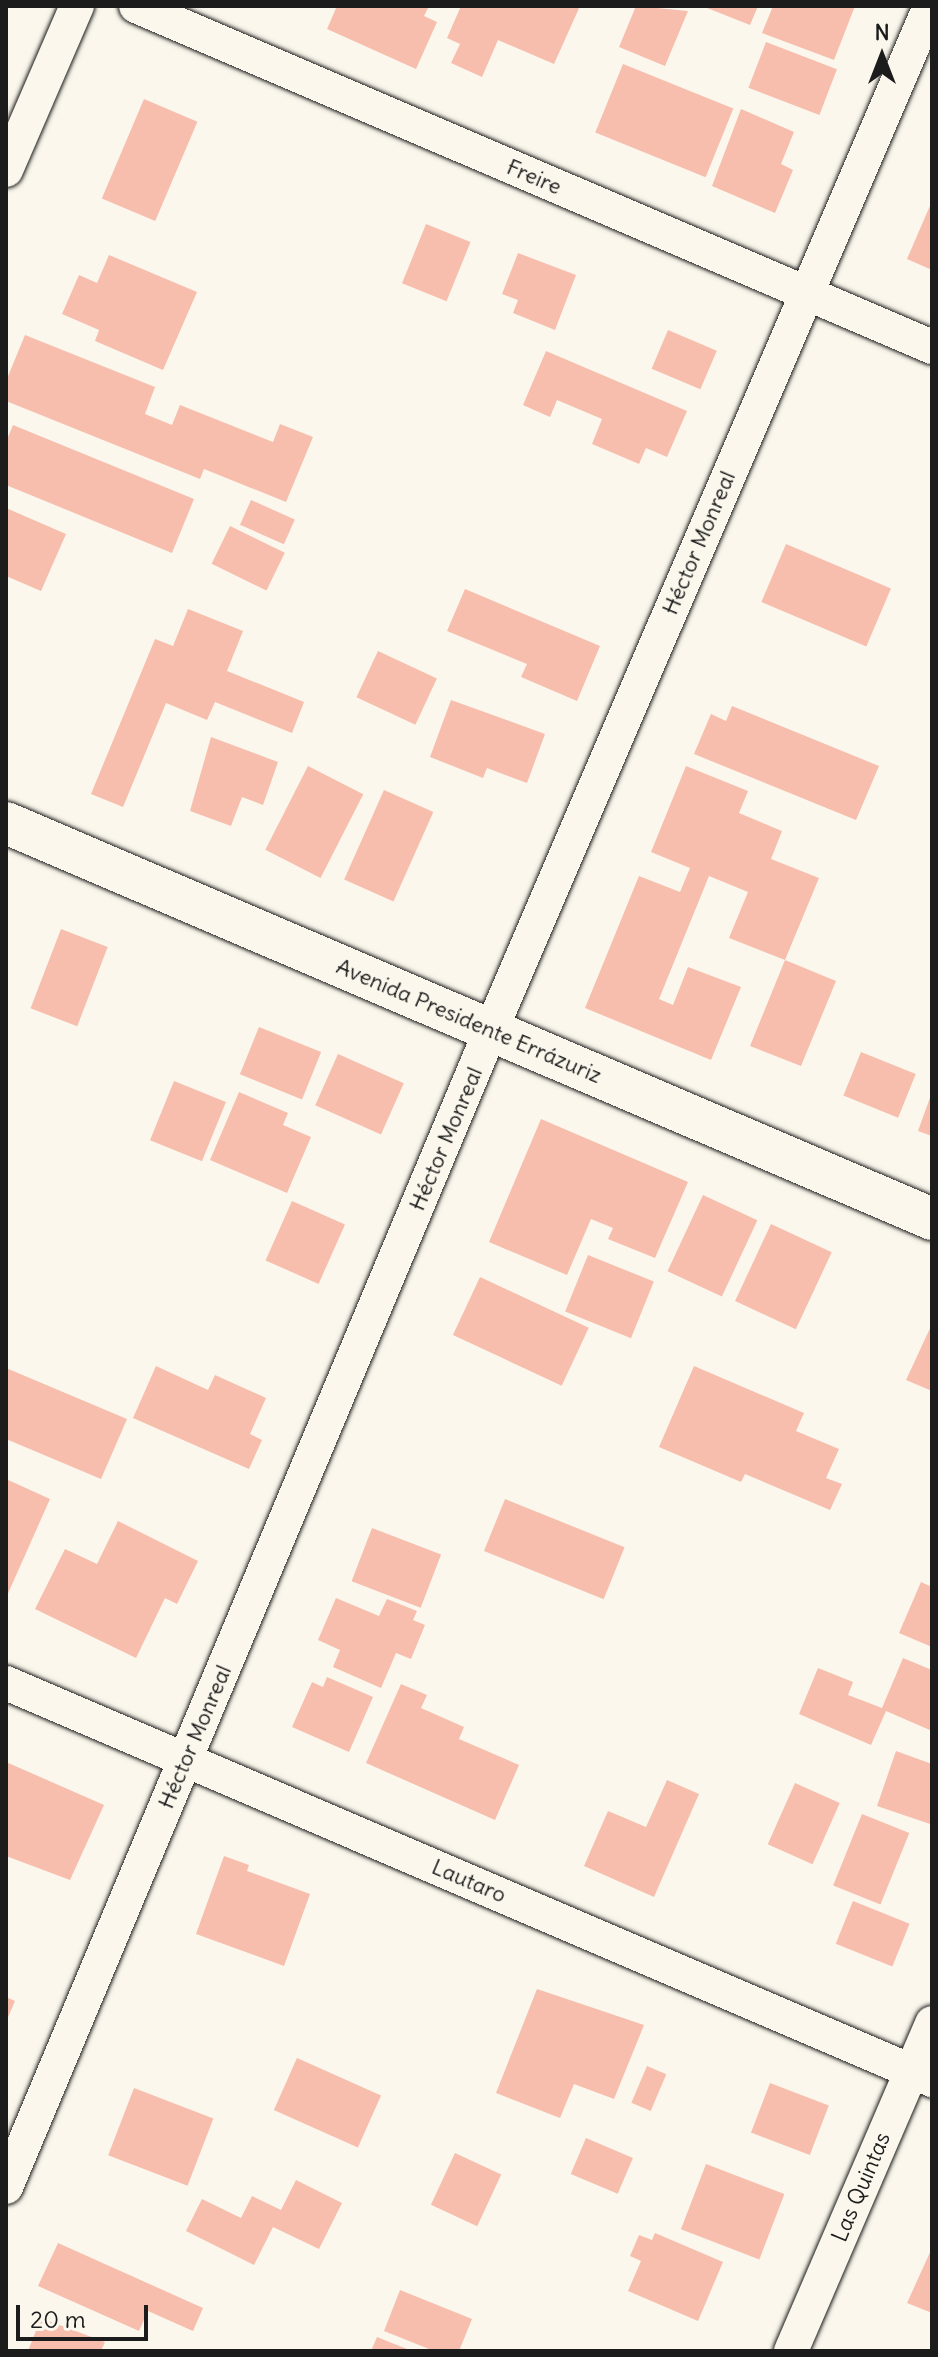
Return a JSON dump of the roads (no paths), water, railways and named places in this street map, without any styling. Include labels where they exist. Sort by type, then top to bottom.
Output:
[{"type":"street","points":[[6,170],[77,6]]},
{"type":"street","name":"Freire","points":[[136,6],[932,347]]},
{"type":"street","name":"Héctor Monreal","points":[[6,2187],[491,1030],[930,6]]},
{"type":"street","name":"Avenida Presidente Errázuriz","points":[[6,823],[932,1219]]},
{"type":"street","name":"Lautaro","points":[[6,1683],[922,2075]]},
{"type":"street","name":"Las Quintas","points":[[791,2351],[922,2075],[932,2023]]}]
